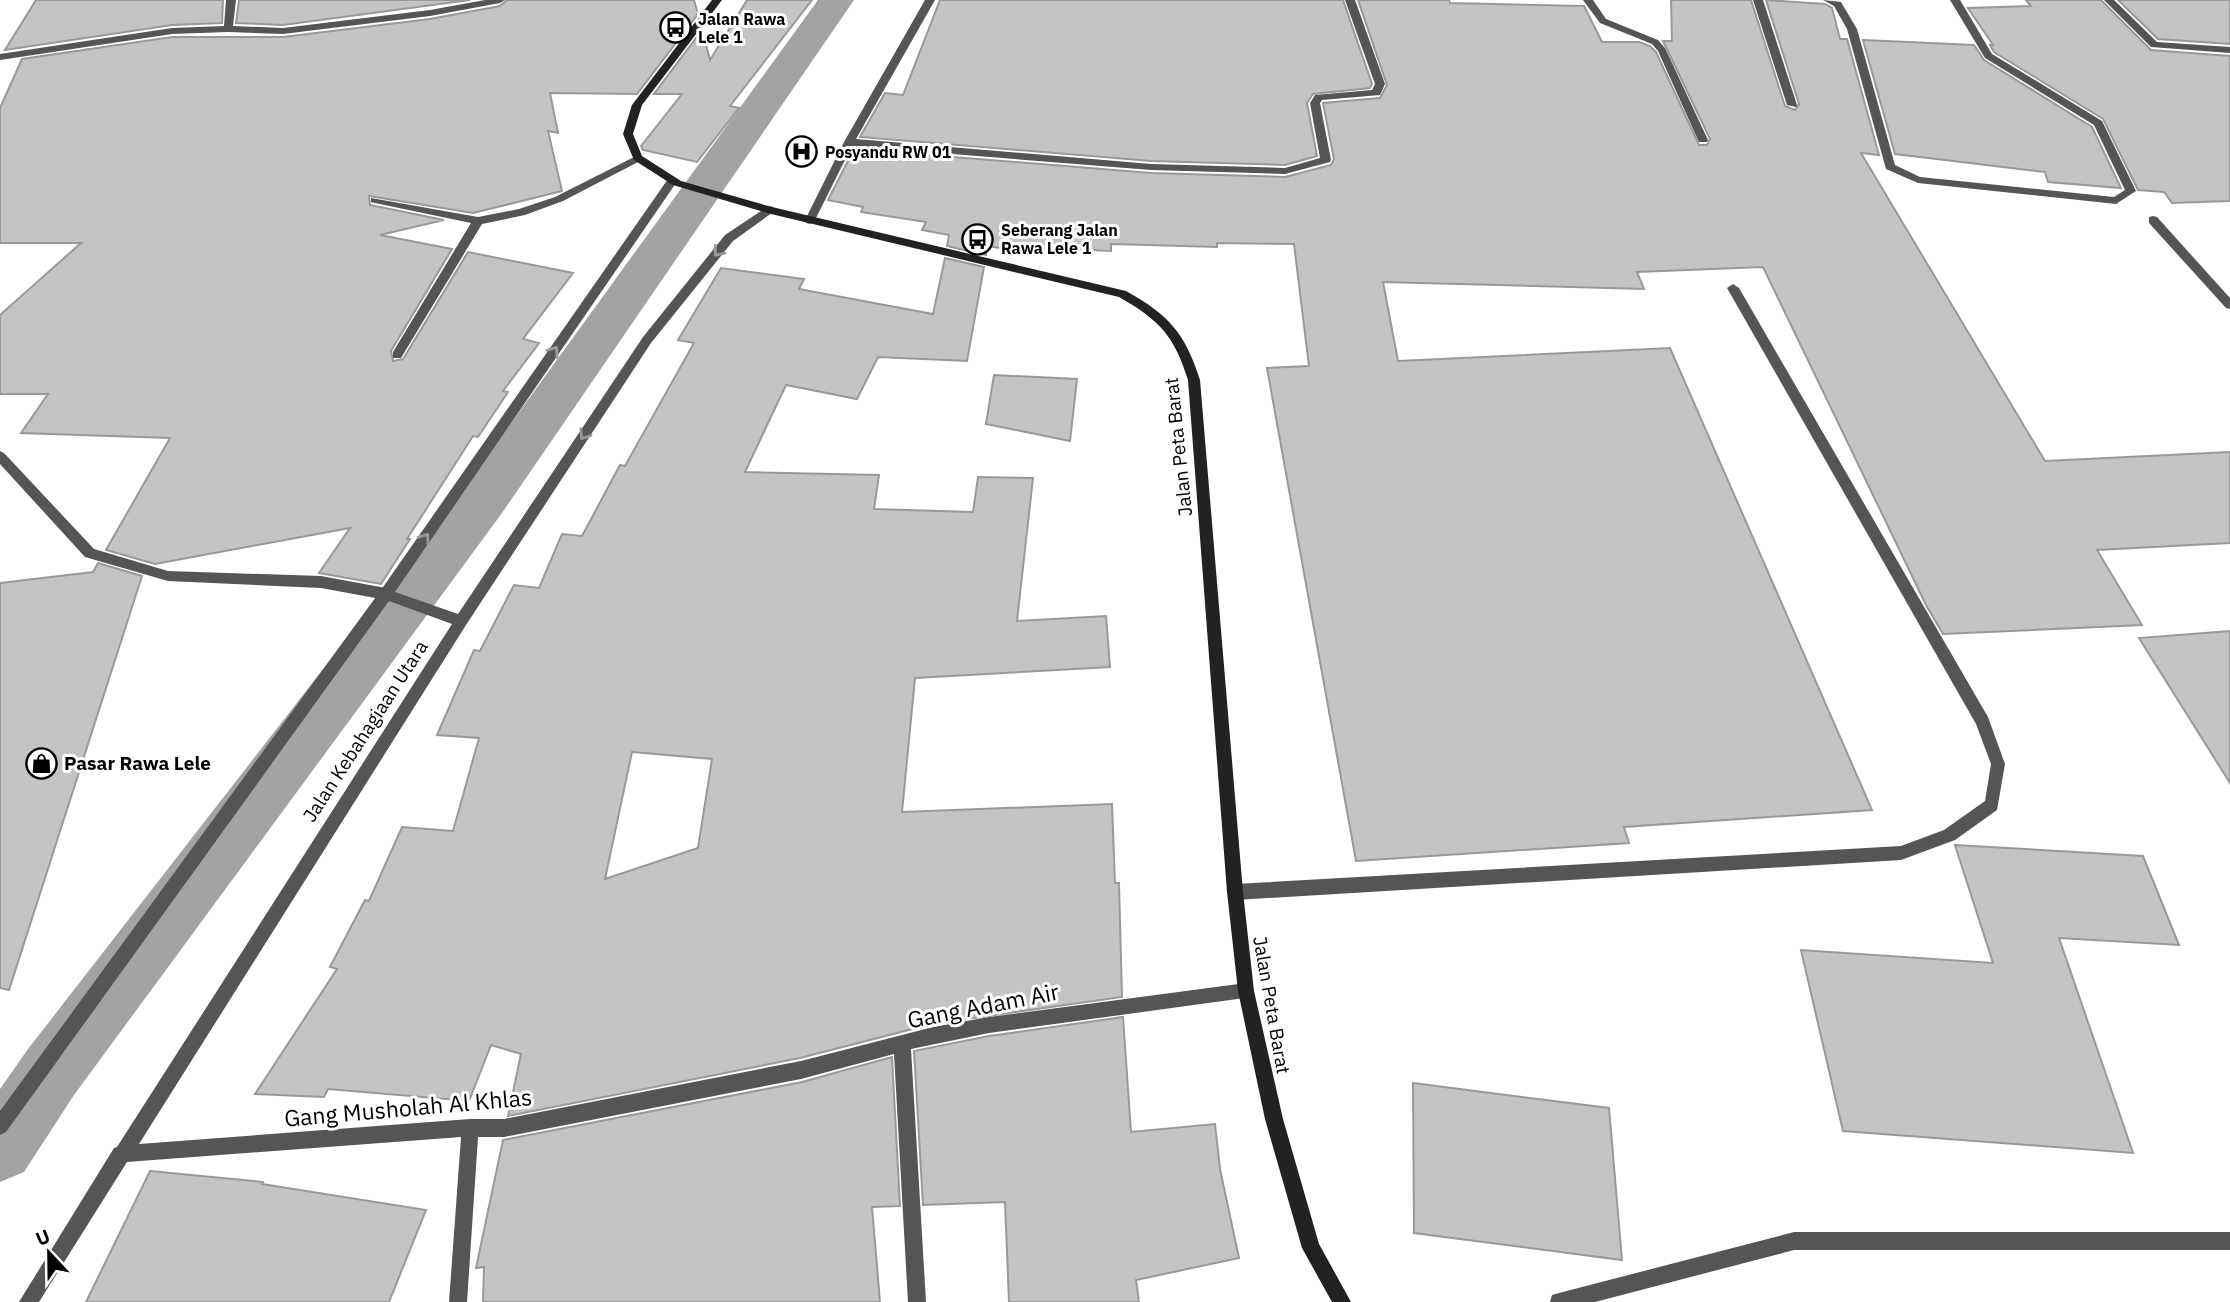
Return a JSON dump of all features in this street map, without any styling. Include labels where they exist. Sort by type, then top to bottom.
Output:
[{"type":"main road","points":[[638,158],[628,134],[637,105],[717,0]]},
{"type":"main road","name":"Jalan Peta Barat","points":[[638,158],[675,182],[769,209],[1122,295],[1160,314],[1185,350],[1194,380],[1235,892],[1246,991],[1274,1119],[1311,1248],[1342,1302]]},
{"type":"street","points":[[229,29],[231,0]]},
{"type":"street","points":[[0,57],[172,31],[283,31],[430,13],[500,0]]},
{"type":"street","points":[[810,219],[849,142],[930,0]]},
{"type":"street","points":[[849,142],[1151,167],[1285,171],[1326,160],[1315,103],[1319,97],[1376,93],[1380,84],[1350,0]]},
{"type":"street","points":[[1588,0],[1603,21],[1655,42],[1662,50],[1703,140]]},
{"type":"street","points":[[1758,0],[1792,105]]},
{"type":"street","points":[[1828,0],[1838,4],[1852,29],[1890,167],[1918,180],[2116,201],[2131,191],[2098,123],[1988,55],[1955,0]]},
{"type":"street","points":[[2109,0],[2154,44],[2230,50]]},
{"type":"street","points":[[375,200],[478,221],[521,212],[559,199],[638,158]]},
{"type":"street","points":[[0,1126],[389,595],[675,182]]},
{"type":"street","name":"Jalan Kebahagiaan Utara","points":[[27,1302],[455,619],[647,340],[729,238],[769,209]]},
{"type":"street","points":[[2152,220],[2230,305]]},
{"type":"street","points":[[397,355],[478,221]]},
{"type":"street","points":[[1235,892],[1901,853],[1926,847],[1960,832],[1992,805],[1998,764],[1983,722],[1733,288]]},
{"type":"street","points":[[0,456],[90,553],[168,576],[321,582],[389,595],[455,619]]},
{"type":"street","name":"Gang Adam Air","points":[[917,1302],[902,1043],[989,1025],[1246,991]]},
{"type":"street","name":"Gang Musholah Al Khlas","points":[[120,1154],[470,1128],[503,1128],[800,1070],[902,1043]]},
{"type":"street","points":[[458,1302],[470,1128]]},
{"type":"street","points":[[1559,1302],[1794,1241],[2230,1241]]},
{"type":"building","points":[[36,0],[223,0],[222,23],[172,25],[5,50]]},
{"type":"building","points":[[239,0],[470,0],[283,25],[236,23]]},
{"type":"building","points":[[507,0],[694,0],[698,14],[637,94],[550,93],[558,133],[548,131],[562,191],[473,213],[369,196],[370,205],[444,220],[380,235],[452,249],[391,351],[393,361],[403,359],[468,252],[573,273],[523,339],[539,343],[503,391],[508,392],[478,437],[473,436],[381,584],[319,573],[350,528],[155,564],[106,550],[170,438],[21,433],[48,394],[0,394],[0,315],[81,243],[0,243],[0,108],[22,59],[172,37],[283,37],[430,19],[500,6]]},
{"type":"building","points":[[747,0],[812,0],[730,106],[739,108],[697,162],[643,150],[641,146],[682,94],[654,94],[702,30],[710,60]]},
{"type":"building","points":[[940,0],[1343,0],[1372,84],[1370,88],[1313,94],[1307,103],[1317,156],[1285,165],[1151,161],[860,137],[885,93],[903,95]]},
{"type":"building","points":[[1358,0],[1449,0],[1450,3],[1584,6],[1602,42],[1639,42],[1650,46],[1656,52],[1699,145],[1707,145],[1710,139],[1663,41],[1672,41],[1671,0],[1751,0],[1785,106],[1795,110],[1799,104],[1766,0],[1825,4],[1832,8],[1840,39],[1847,39],[1879,155],[1861,153],[2045,461],[2230,452],[2230,543],[2097,550],[2142,625],[1943,634],[1926,605],[1763,267],[1637,272],[1644,289],[1383,282],[1398,361],[1670,348],[1872,810],[1624,827],[1629,843],[1356,861],[1267,368],[1309,366],[1294,244],[1217,243],[1217,247],[1111,244],[1111,251],[1013,247],[1012,250],[987,246],[986,255],[947,246],[949,235],[922,230],[926,222],[861,212],[863,207],[828,200],[854,149],[1151,173],[1285,177],[1331,165],[1334,159],[1323,103],[1380,98],[1387,85]]},
{"type":"building","points":[[2026,0],[2101,0],[2151,50],[2230,56],[2230,201],[2172,203],[2164,192],[2138,190],[2103,119],[1994,52],[1990,45],[1993,45],[1968,8],[2031,6]]},
{"type":"building","points":[[2118,0],[2230,0],[2230,44],[2158,39]]},
{"type":"building","points":[[1863,40],[1974,45],[1984,60],[2092,127],[2121,188],[2048,182],[2045,172],[1895,154]]},
{"type":"building","points":[[945,258],[984,267],[967,361],[878,357],[857,399],[786,385],[745,472],[879,475],[874,509],[973,512],[978,477],[1033,478],[1017,621],[1106,616],[1110,667],[915,678],[902,812],[1112,804],[1115,883],[1119,883],[1122,997],[932,1024],[800,1058],[508,1116],[521,1054],[491,1045],[469,1101],[328,1089],[324,1097],[255,1094],[337,969],[330,967],[365,900],[369,901],[402,827],[453,831],[479,738],[437,735],[474,650],[480,651],[514,585],[539,588],[562,534],[582,536],[620,465],[625,466],[694,343],[678,340],[721,268],[804,279],[799,289],[933,314]],"holes":[[[632,752],[712,759],[698,848],[605,879]]]},
{"type":"building","points":[[994,375],[1077,379],[1070,441],[986,424]]},
{"type":"building","name":"Pasar Rawa Lele","points":[[98,563],[142,576],[9,990],[0,988],[0,583],[93,572]]},
{"type":"building","points":[[2230,631],[2230,783],[2139,638]]},
{"type":"building","points":[[1955,845],[2143,856],[2179,945],[2059,938],[2133,1153],[1843,1131],[1801,950],[1993,963]]},
{"type":"building","points":[[1123,1017],[1131,1132],[1215,1124],[1220,1169],[1239,1258],[1136,1280],[1139,1302],[1009,1302],[1005,1202],[923,1205],[914,1051],[989,1036]]},
{"type":"building","points":[[892,1057],[900,1206],[872,1207],[880,1302],[483,1302],[484,1267],[476,1268],[503,1140],[802,1082]]},
{"type":"building","points":[[1413,1083],[1609,1108],[1622,1260],[1414,1233]]},
{"type":"building","points":[[150,1171],[263,1182],[262,1184],[426,1210],[389,1302],[86,1302]]},
{"type":"waterway","points":[[0,1148],[51,1072],[484,499],[836,0]]},
{"type":"place","name":"Jalan Rawa Lele 1","points":[[675,28]]},
{"type":"place","name":"Posyandu RW 01","points":[[802,152]]},
{"type":"place","name":"Seberang Jalan Rawa Lele 1","points":[[978,239]]},
{"type":"place","name":"Pasar Rawa Lele","points":[[41,763]]}]
